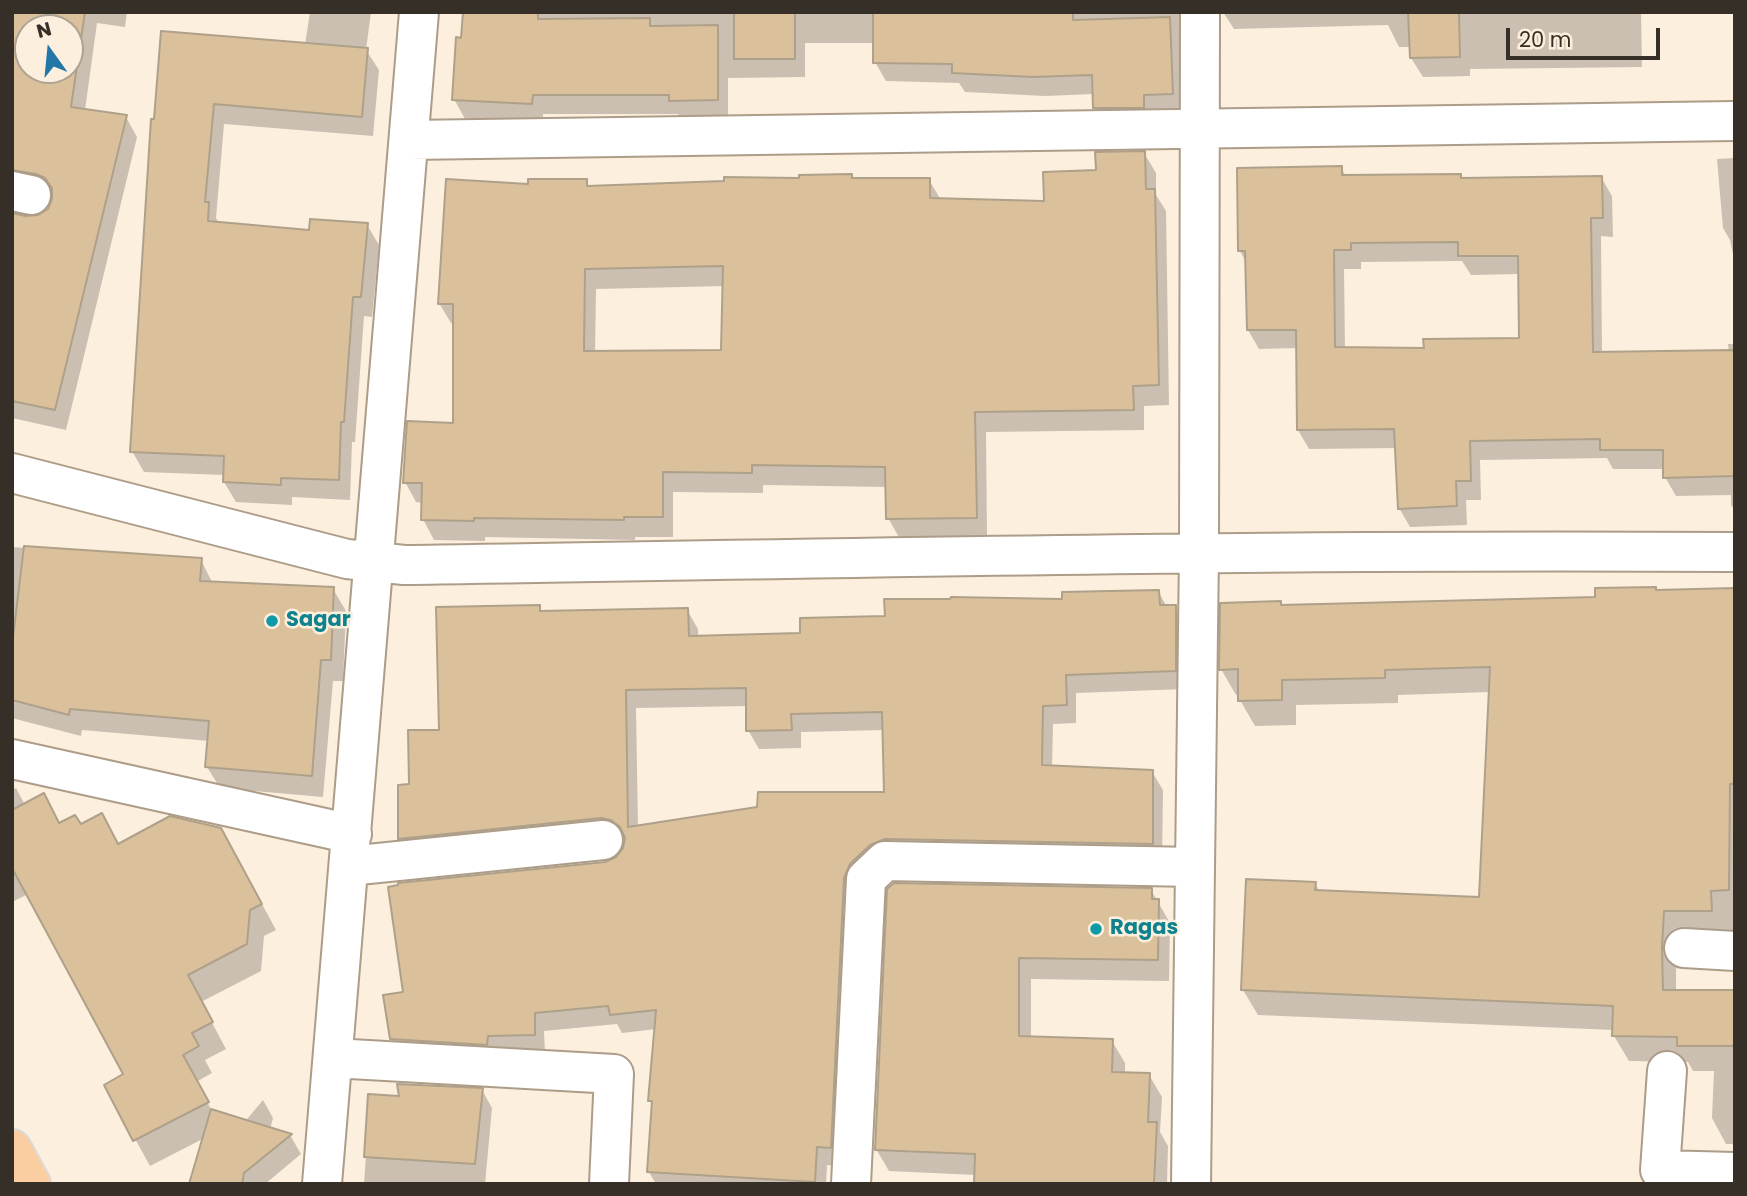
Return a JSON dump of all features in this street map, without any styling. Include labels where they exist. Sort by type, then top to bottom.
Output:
[{"type":"highway","points":[[12,1149],[32,1184]]},
{"type":"street","points":[[322,1184],[419,12]]},
{"type":"street","points":[[1191,1184],[1199,552],[1199,12]]},
{"type":"street","points":[[409,141],[1735,121]]},
{"type":"street","points":[[12,473],[347,559],[404,565],[1199,552],[1735,552]]},
{"type":"street","points":[[12,759],[350,850],[603,840]]},
{"type":"street","points":[[851,1184],[866,879],[885,860],[1194,867]]},
{"type":"street","points":[[1684,948],[1735,951]]},
{"type":"street","points":[[333,1058],[614,1073],[609,1184]]},
{"type":"street","points":[[1667,1071],[1660,1170],[1735,1172]]},
{"type":"building","points":[[12,12],[85,12],[84,19],[84,14],[14,14],[14,84],[74,84],[71,107],[127,115],[55,410],[12,401],[12,213],[38,215],[48,209],[52,188],[45,178],[12,170]]},
{"type":"building","points":[[463,12],[538,12],[538,19],[650,18],[650,26],[718,25],[718,100],[669,101],[669,95],[533,95],[532,104],[452,100],[456,37],[461,38]]},
{"type":"building","points":[[734,12],[795,12],[795,59],[734,59]]},
{"type":"building","points":[[873,12],[1073,12],[1073,20],[1170,17],[1173,94],[1144,95],[1144,108],[1093,108],[1092,75],[1033,77],[952,73],[952,64],[873,63]]},
{"type":"building","points":[[1408,12],[1459,12],[1460,57],[1410,58]]},
{"type":"building","points":[[161,31],[368,48],[362,117],[214,104],[205,202],[209,202],[208,221],[309,230],[310,219],[368,223],[361,297],[353,297],[344,422],[341,422],[339,480],[281,478],[281,485],[223,482],[224,456],[130,452],[151,119],[154,119]]},
{"type":"building","points":[[1145,151],[1146,189],[1155,189],[1159,385],[1133,386],[1134,410],[975,412],[977,518],[886,519],[885,467],[752,465],[752,473],[663,472],[663,517],[624,517],[624,520],[421,520],[422,483],[403,483],[407,421],[453,423],[453,304],[438,304],[446,179],[528,184],[528,179],[587,179],[587,186],[724,181],[724,177],[799,178],[799,175],[852,174],[852,178],[930,178],[930,198],[1044,201],[1043,172],[1096,170],[1095,152]],"holes":[[[723,266],[721,350],[584,351],[585,269]]]},
{"type":"building","points":[[1342,166],[1342,175],[1461,174],[1461,178],[1602,176],[1603,218],[1591,218],[1593,352],[1735,350],[1735,476],[1663,478],[1663,450],[1600,450],[1600,439],[1470,441],[1471,481],[1456,481],[1457,506],[1398,509],[1394,429],[1297,430],[1296,330],[1247,330],[1245,251],[1238,251],[1237,168]],"holes":[[[1458,242],[1458,256],[1518,256],[1519,338],[1423,339],[1424,348],[1335,347],[1334,250],[1351,250],[1351,243]]]},
{"type":"building","points":[[24,546],[202,558],[200,581],[334,587],[331,660],[321,660],[312,776],[205,767],[209,721],[70,709],[69,715],[12,700],[12,646]]},
{"type":"building","points":[[1656,587],[1656,590],[1735,588],[1735,784],[1730,784],[1729,890],[1711,891],[1712,911],[1664,911],[1662,947],[1663,990],[1735,990],[1735,1046],[1677,1046],[1677,1037],[1612,1036],[1613,1006],[1241,990],[1246,879],[1316,882],[1315,890],[1479,897],[1490,667],[1385,670],[1385,678],[1282,680],[1282,700],[1238,701],[1238,669],[1219,670],[1220,603],[1281,601],[1281,605],[1595,597],[1595,588]]},
{"type":"building","points":[[1159,590],[1160,605],[1176,605],[1176,671],[1066,675],[1067,705],[1043,706],[1042,765],[1153,770],[1153,844],[885,839],[870,845],[850,864],[844,878],[831,1148],[817,1147],[815,1182],[647,1172],[652,1101],[648,1101],[656,1010],[610,1015],[608,1006],[535,1013],[535,1035],[488,1036],[487,1045],[390,1039],[383,995],[403,992],[388,887],[398,883],[605,862],[616,857],[623,848],[625,838],[620,827],[611,820],[601,818],[398,839],[398,785],[409,784],[408,730],[439,730],[436,607],[540,605],[540,611],[688,608],[689,636],[800,633],[800,618],[885,616],[884,599],[1062,599],[1062,592]],"holes":[[[746,688],[746,731],[792,730],[791,714],[882,712],[884,792],[758,792],[757,807],[628,827],[626,690]]]},
{"type":"building","points":[[44,793],[59,823],[75,815],[81,824],[102,813],[118,844],[170,816],[221,828],[262,904],[250,910],[247,944],[188,975],[213,1022],[192,1033],[199,1046],[183,1055],[209,1102],[133,1141],[104,1085],[123,1074],[12,868],[12,810]]},
{"type":"building","points":[[894,883],[1152,888],[1152,899],[1159,899],[1158,960],[1019,958],[1019,1036],[1113,1039],[1112,1072],[1150,1073],[1148,1122],[1157,1122],[1154,1184],[974,1184],[975,1154],[875,1150],[887,889]]},
{"type":"building","points":[[397,1084],[483,1088],[475,1164],[364,1157],[368,1094],[399,1096]]},
{"type":"building","points":[[211,1109],[292,1134],[244,1173],[242,1184],[189,1184]]},
{"type":"place","name":"Sagar","points":[[272,621]]},
{"type":"place","name":"Ragas","points":[[1096,929]]}]
